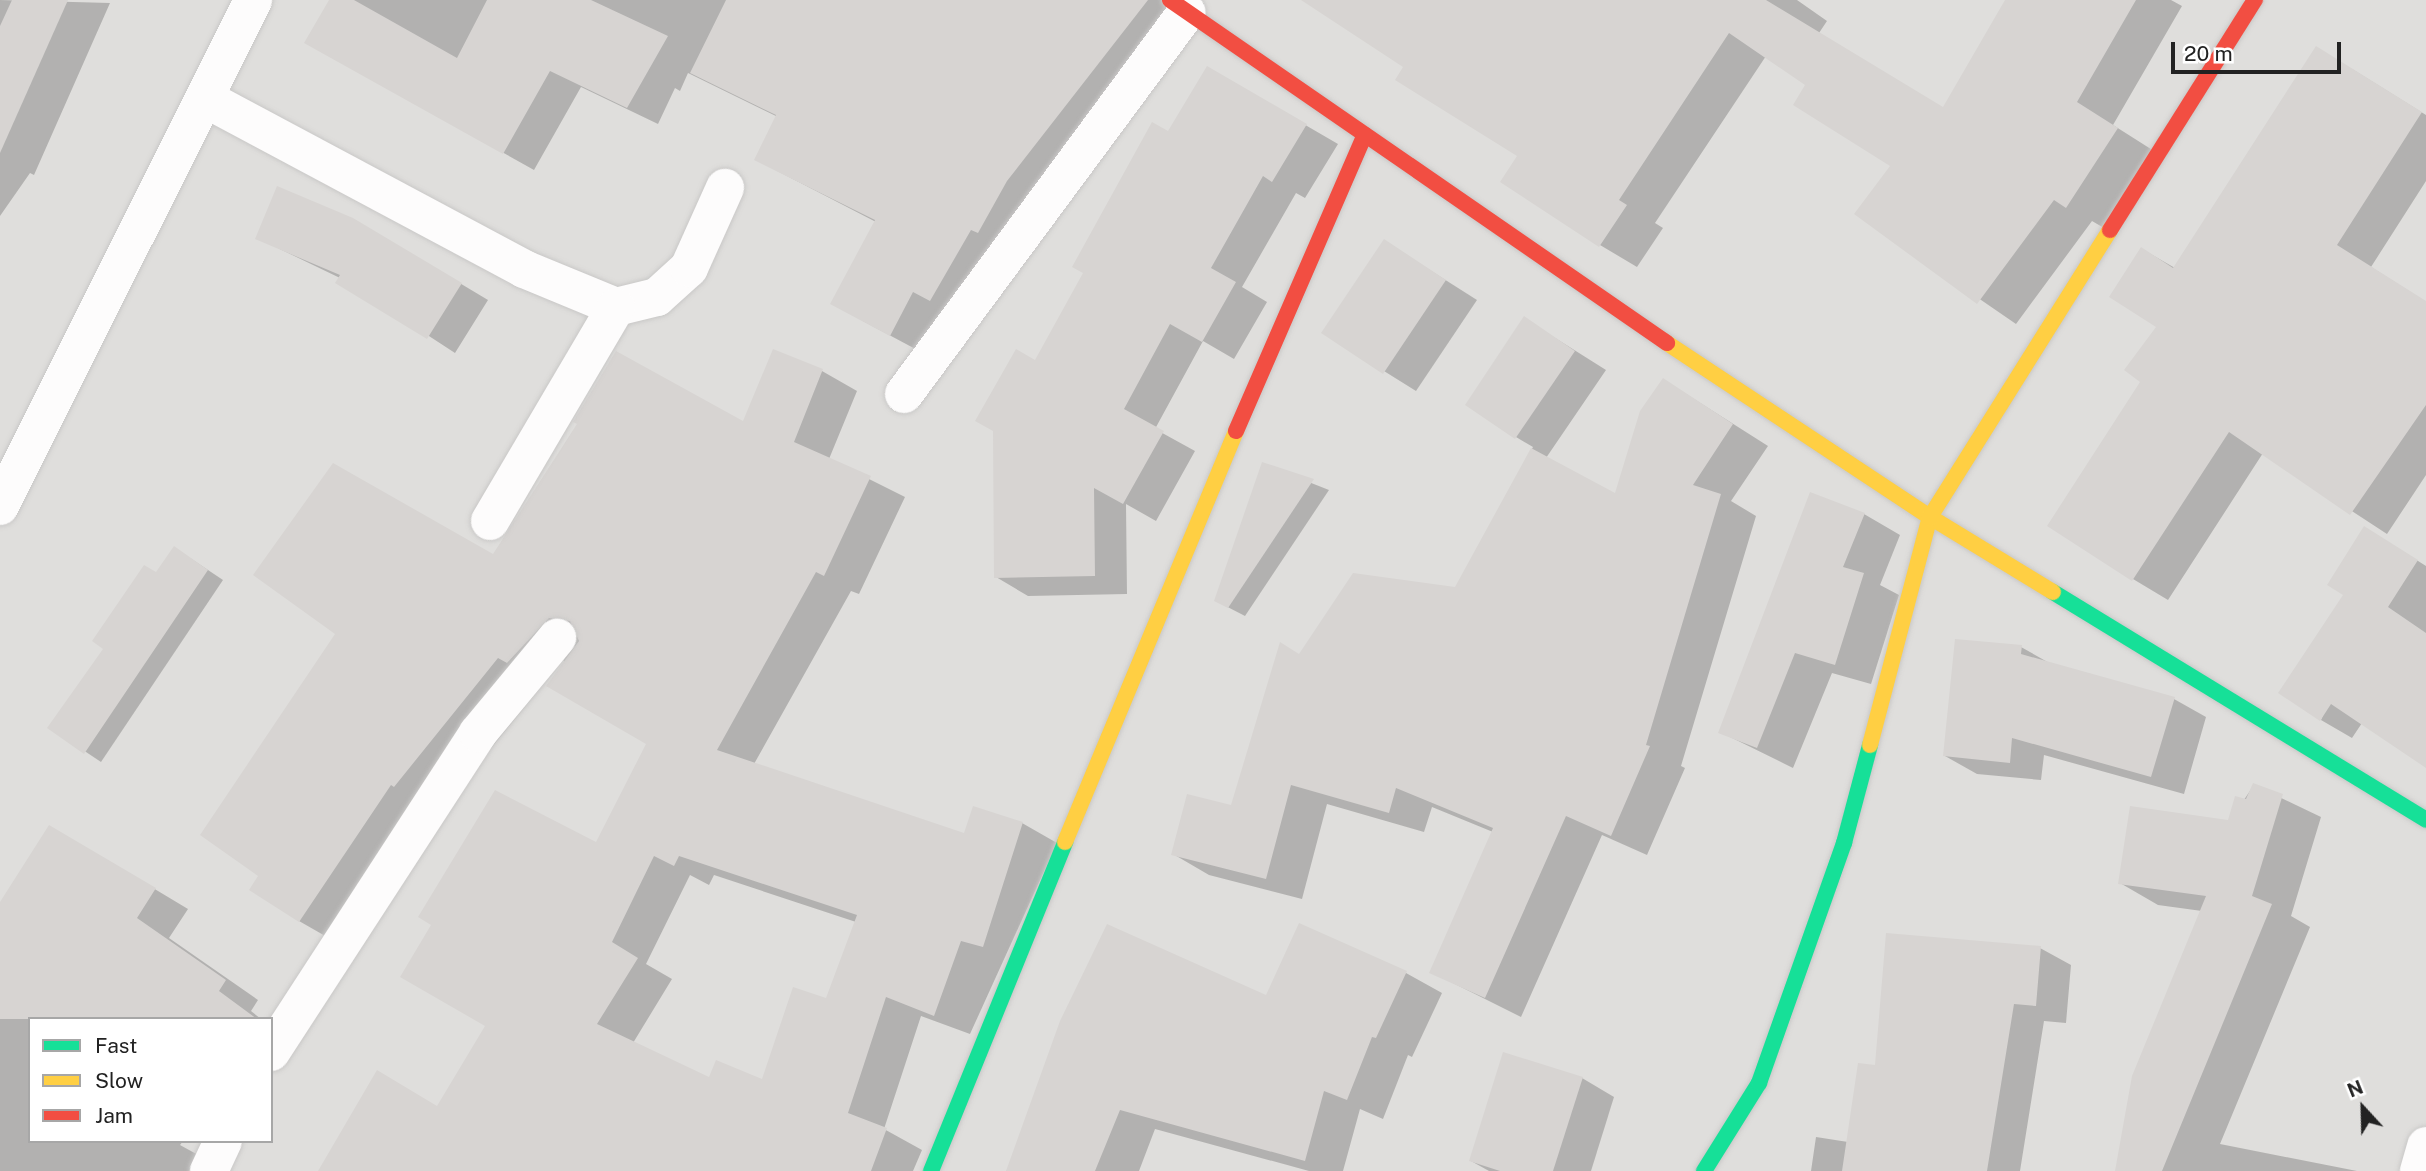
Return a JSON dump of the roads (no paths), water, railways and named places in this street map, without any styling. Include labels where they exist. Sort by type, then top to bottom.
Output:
[{"type":"street","points":[[0,506],[206,99],[253,0]]},
{"type":"street","points":[[1704,1171],[1759,1083],[1844,843],[1930,517],[2255,0]]},
{"type":"street","points":[[904,394],[1179,6],[1514,241],[1930,517],[2426,820]]},
{"type":"street","points":[[206,99],[524,269],[616,307],[657,297],[689,268],[725,188]]},
{"type":"street","points":[[931,1171],[1170,583],[1365,135]]},
{"type":"street","points":[[490,521],[616,307]]},
{"type":"street","points":[[273,1049],[478,733],[557,638]]},
{"type":"street","points":[[209,1171],[222,1143]]},
{"type":"street","points":[[2419,1171],[2426,1146]]}]
